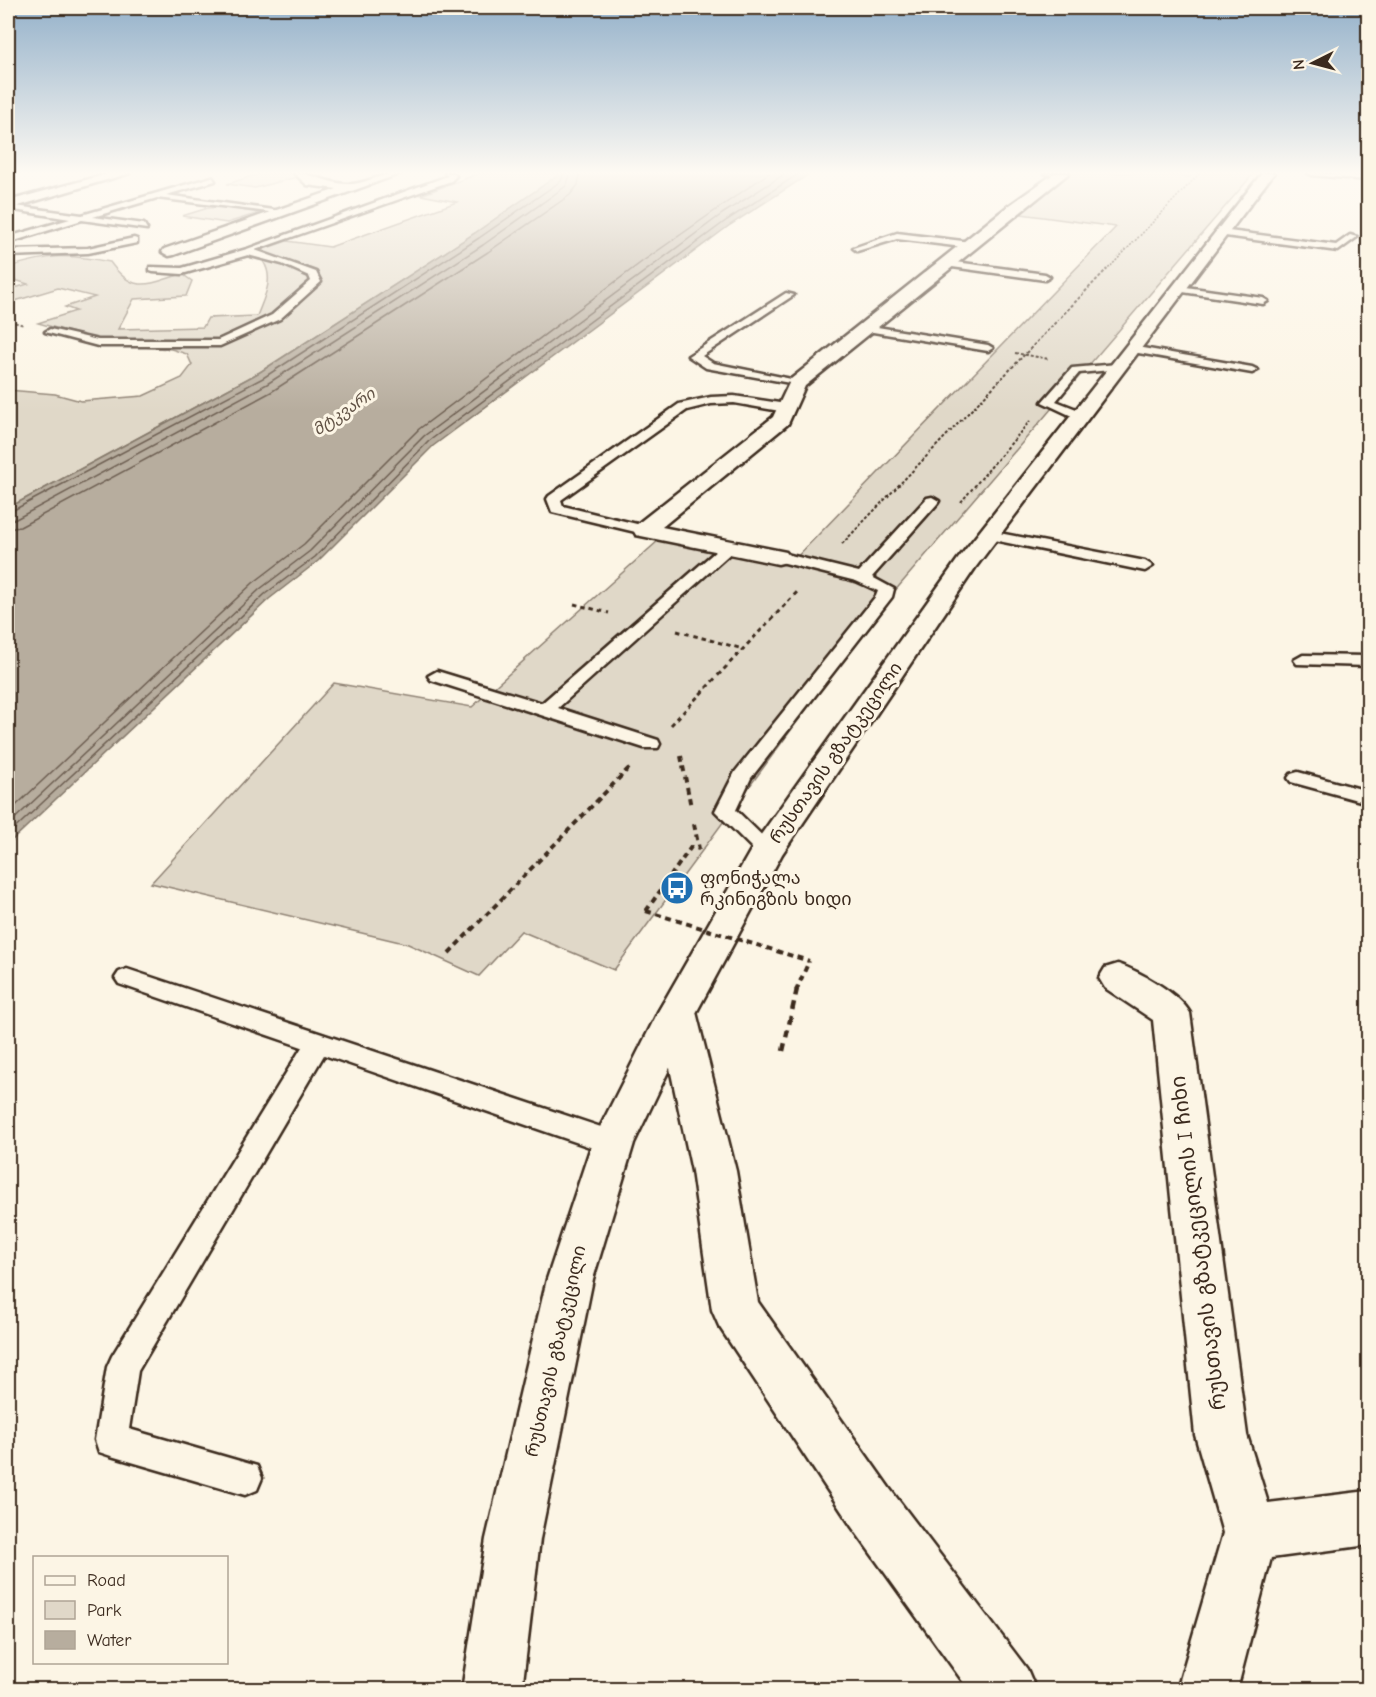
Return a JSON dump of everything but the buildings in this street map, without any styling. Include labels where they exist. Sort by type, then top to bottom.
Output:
[{"type":"main road","points":[[644,530],[781,420],[797,384],[962,252]]},
{"type":"main road","name":"რუსთავის გზატკეცილი","points":[[492,1689],[513,1539],[570,1279],[613,1143],[677,1012],[767,851],[989,535],[1207,252]]},
{"type":"main road","points":[[644,530],[778,557]]},
{"type":"main road","name":"რუსთავის გზატკეცილის I ჩიხი","points":[[1118,978],[1171,1013],[1221,1435],[1250,1533]]},
{"type":"main road","points":[[677,1012],[714,1172],[736,1310],[871,1508],[1006,1689]]},
{"type":"main road","points":[[1207,1689],[1250,1533],[1368,1518]]},
{"type":"lane","points":[[8,253],[26,252]]},
{"type":"lane","points":[[153,269],[182,271],[246,252]]},
{"type":"lane","points":[[50,332],[98,342],[164,341],[205,345],[231,340],[276,317],[316,282],[313,274],[253,252]]},
{"type":"lane","points":[[948,264],[1045,277]]},
{"type":"lane","points":[[1179,290],[1263,301]]},
{"type":"lane","points":[[789,295],[694,357],[710,366],[797,384]]},
{"type":"lane","points":[[865,328],[988,348]]},
{"type":"lane","points":[[1131,349],[1252,370]]},
{"type":"lane","points":[[1080,415],[1048,402],[1076,370],[1117,368]]},
{"type":"lane","points":[[644,530],[557,508],[554,499],[683,407],[707,399],[728,397],[786,408]]},
{"type":"lane","points":[[862,578],[932,501]]},
{"type":"lane","points":[[989,535],[1145,566]]},
{"type":"lane","points":[[544,711],[729,547]]},
{"type":"lane","points":[[767,851],[725,811],[742,776],[884,597],[886,589],[862,578],[778,557]]},
{"type":"lane","points":[[1303,660],[1368,661]]},
{"type":"lane","points":[[437,676],[651,744]]},
{"type":"lane","points":[[1298,778],[1368,797]]},
{"type":"lane","points":[[127,978],[613,1143]]},
{"type":"lane","points":[[245,1478],[111,1440],[123,1367],[318,1043]]},
{"type":"path","points":[[988,348],[1058,360]]},
{"type":"path","points":[[956,509],[1048,402]]},
{"type":"path","points":[[674,721],[677,732]]},
{"type":"path","points":[[679,744],[699,849],[691,847],[646,911],[808,961],[797,987],[783,1051]]},
{"type":"green space","points":[[254,252],[445,252],[260,372],[8,508],[8,390],[55,394],[81,401],[143,396],[182,378],[192,365],[187,354],[171,349],[129,346],[38,323],[76,311],[65,307],[95,297],[58,288],[15,301],[8,299],[8,290],[28,284],[8,278],[8,267],[47,258],[69,256],[110,262],[134,283],[151,283],[182,274],[192,281],[186,296],[134,299],[118,329],[203,327],[208,318],[257,316],[267,288],[268,275],[263,261],[243,256]]},
{"type":"green space","points":[[1092,252],[1186,252],[887,600],[614,970],[521,931],[479,976],[408,944],[151,883],[334,683],[472,707],[668,532],[790,564]]},
{"type":"water","name":"მტკვარი","points":[[445,252],[693,252],[433,446],[318,561],[269,599],[8,844],[8,508],[260,372]]},
{"type":"place","name":"ფონიჭალა რკინიგზის ხიდი","points":[[677,888]]}]
